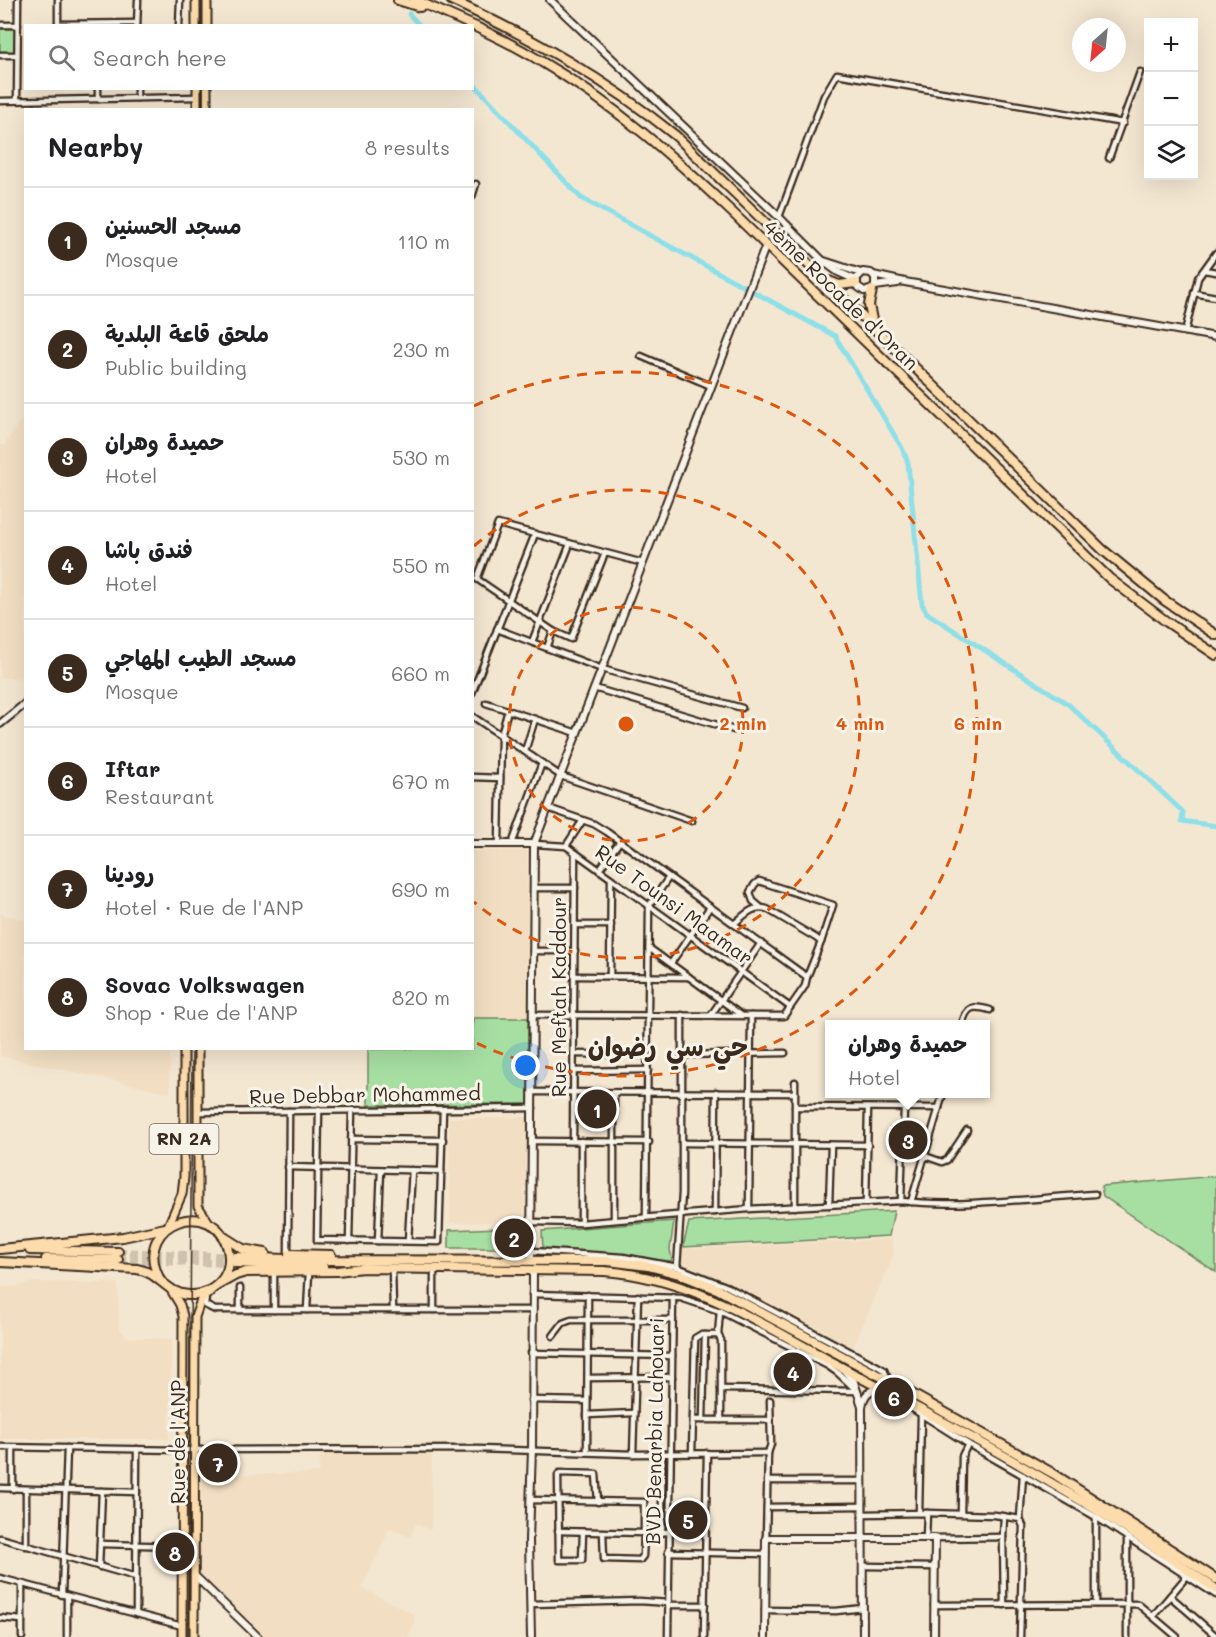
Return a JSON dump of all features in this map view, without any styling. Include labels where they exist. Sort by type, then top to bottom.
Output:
[{"type":"highway","points":[[399,0],[466,22]]},
{"type":"highway","name":"4ème Rocade d'Oran","points":[[415,0],[470,24]]},
{"type":"highway","name":"4ème Rocade d'Oran","points":[[451,0],[549,48],[648,114],[701,159],[1104,550],[1164,600],[1216,635]]},
{"type":"highway","name":"4ème Rocade d'Oran","points":[[474,26],[541,61],[626,119],[692,174],[1110,579],[1216,655]]},
{"type":"highway","points":[[820,275],[839,285],[856,282]]},
{"type":"highway","points":[[873,288],[869,305],[873,327]]},
{"type":"highway","points":[[0,1250],[123,1237],[167,1227],[189,1219],[210,1224],[222,1236],[243,1249],[259,1253],[389,1256],[398,1259]]},
{"type":"highway","points":[[159,1278],[154,1269],[153,1251],[155,1242],[167,1227]]},
{"type":"highway","points":[[212,1290],[222,1280],[229,1264],[228,1247],[222,1236]]},
{"type":"highway","points":[[0,1250],[118,1256],[0,1261]]},
{"type":"highway","points":[[1216,1579],[1054,1474],[889,1381],[717,1289],[679,1274],[648,1266],[608,1261],[236,1260],[392,1269],[625,1272],[683,1286],[717,1300],[881,1388],[1077,1498],[1127,1534],[1216,1589]]},
{"type":"highway","points":[[0,1261],[147,1270],[171,1290],[192,1295],[212,1290],[236,1275],[246,1272],[309,1272],[363,1268]]},
{"type":"main road","points":[[196,0],[196,24]]},
{"type":"main road","points":[[207,0],[207,24]]},
{"type":"main road","points":[[550,0],[823,261],[856,282],[861,290],[905,282]]},
{"type":"main road","points":[[197,90],[197,108]]},
{"type":"main road","points":[[207,90],[207,108]]},
{"type":"main road","points":[[531,1260],[534,844],[766,245]]},
{"type":"main road","points":[[823,261],[861,273],[869,272],[873,275],[905,282],[1216,338]]},
{"type":"main road","points":[[856,282],[861,273]]},
{"type":"main road","points":[[873,275],[876,280],[873,288]]},
{"type":"main road","points":[[0,724],[24,705]]},
{"type":"main road","points":[[474,844],[534,844]]},
{"type":"main road","name":"RN 2A","points":[[167,1227],[182,1194],[184,1177],[184,1050]]},
{"type":"main road","name":"RN 2A","points":[[198,1050],[198,1206],[210,1224]]},
{"type":"main road","points":[[531,1637],[529,1540],[532,1449],[532,1270]]},
{"type":"main road","name":"Rue de l'ANP","points":[[171,1290],[180,1305],[183,1316],[194,1575],[194,1637]]},
{"type":"main road","name":"Rue de l'ANP","points":[[182,1637],[181,1546],[195,1317],[196,1309],[212,1290]]},
{"type":"main road","points":[[841,1367],[854,1382],[862,1407]]},
{"type":"main road","points":[[863,1637],[862,1407],[866,1394],[881,1388]]},
{"type":"main road","points":[[765,1637],[766,1538],[935,1538],[934,1637]]},
{"type":"main road","points":[[194,1575],[258,1637]]},
{"type":"street","points":[[17,100],[18,0]]},
{"type":"street","points":[[58,0],[58,24]]},
{"type":"street","points":[[137,24],[138,0]]},
{"type":"street","points":[[179,24],[180,0]]},
{"type":"street","points":[[0,25],[18,24]]},
{"type":"street","points":[[0,55],[24,60]]},
{"type":"street","points":[[1109,158],[1140,72]]},
{"type":"street","points":[[779,217],[824,96],[837,74],[1123,123]]},
{"type":"street","points":[[98,90],[98,99]]},
{"type":"street","points":[[137,90],[137,98]]},
{"type":"street","points":[[178,90],[178,97]]},
{"type":"street","points":[[0,101],[197,97]]},
{"type":"street","points":[[474,190],[476,184]]},
{"type":"street","points":[[1185,332],[1198,278],[1216,253]]},
{"type":"street","points":[[1204,270],[1216,272]]},
{"type":"street","points":[[1194,293],[1216,297]]},
{"type":"street","points":[[641,356],[711,386]]},
{"type":"street","points":[[605,553],[571,639],[553,631],[477,579],[498,524],[643,563]]},
{"type":"street","points":[[474,688],[535,534]]},
{"type":"street","points":[[532,642],[570,544]]},
{"type":"street","points":[[497,629],[602,669],[742,708]]},
{"type":"street","points":[[547,648],[553,631]]},
{"type":"street","points":[[594,688],[734,730]]},
{"type":"street","points":[[486,703],[577,733]]},
{"type":"street","points":[[499,844],[501,735],[508,710]]},
{"type":"street","points":[[474,717],[561,776],[693,821]]},
{"type":"street","points":[[525,751],[535,719]]},
{"type":"street","points":[[512,844],[542,763]]},
{"type":"street","points":[[474,777],[500,778]]},
{"type":"street","points":[[548,808],[594,824],[807,977]]},
{"type":"street","points":[[566,846],[583,820]]},
{"type":"street","points":[[598,870],[620,842]]},
{"type":"street","name":"Rue Tounsi Maamar","points":[[534,844],[566,846],[790,1007]]},
{"type":"street","name":"Rue Meftah Kaddour","points":[[573,1141],[575,853]]},
{"type":"street","points":[[646,1217],[649,906],[669,876]]},
{"type":"street","points":[[610,976],[611,879]]},
{"type":"street","points":[[534,1015],[784,1016],[805,986],[807,977],[821,942],[833,905],[759,881],[754,884],[750,892],[753,901],[821,942]]},
{"type":"street","points":[[534,888],[575,888]]},
{"type":"street","points":[[671,963],[710,907]]},
{"type":"street","points":[[734,924],[750,910],[760,907]]},
{"type":"street","points":[[575,925],[611,925]]},
{"type":"street","points":[[711,1015],[761,944]]},
{"type":"street","points":[[649,948],[742,1016]]},
{"type":"street","points":[[533,951],[574,951]]},
{"type":"street","points":[[574,976],[689,977]]},
{"type":"street","points":[[963,1020],[966,1012],[972,1007],[990,1010]]},
{"type":"street","points":[[677,1267],[681,1215],[682,1015]]},
{"type":"street","points":[[749,1209],[751,1016]]},
{"type":"street","points":[[682,1055],[785,1053]]},
{"type":"street","points":[[574,1054],[648,1055]]},
{"type":"street","points":[[574,1071],[648,1070]]},
{"type":"street","points":[[795,1082],[795,1207]]},
{"type":"street","points":[[534,1092],[795,1093]]},
{"type":"street","points":[[715,1212],[716,1092]]},
{"type":"street","points":[[614,1093],[614,1220]]},
{"type":"street","points":[[911,1202],[942,1098]]},
{"type":"street","points":[[795,1107],[939,1108]]},
{"type":"street","name":"Rue Debbar Mohammed","points":[[198,1112],[533,1108]]},
{"type":"street","points":[[866,1203],[868,1108]]},
{"type":"street","points":[[901,1201],[904,1108]]},
{"type":"street","points":[[319,1110],[317,1240],[439,1242],[443,1109]]},
{"type":"street","points":[[349,1240],[352,1110]]},
{"type":"street","points":[[288,1254],[289,1111]]},
{"type":"street","points":[[925,1156],[942,1162],[947,1160],[967,1130]]},
{"type":"street","points":[[351,1139],[443,1140]]},
{"type":"street","points":[[533,1141],[648,1142]]},
{"type":"street","points":[[581,1142],[581,1222]]},
{"type":"street","points":[[682,1143],[868,1145]]},
{"type":"street","points":[[829,1205],[831,1145]]},
{"type":"street","points":[[288,1167],[441,1171]]},
{"type":"street","points":[[378,1241],[381,1170]]},
{"type":"street","points":[[408,1241],[412,1170]]},
{"type":"street","points":[[533,1222],[581,1222],[749,1209],[901,1201],[989,1201],[1095,1194]]},
{"type":"street","points":[[532,1251],[623,1257],[677,1267],[728,1287],[879,1367],[884,1370],[889,1381]]},
{"type":"street","points":[[392,1269],[393,1310]]},
{"type":"street","points":[[434,1269],[434,1310]]},
{"type":"street","points":[[274,1271],[274,1310]]},
{"type":"street","points":[[307,1310],[309,1272]]},
{"type":"street","points":[[240,1288],[240,1310]]},
{"type":"street","points":[[212,1290],[205,1305],[211,1310],[532,1310]]},
{"type":"street","name":"BVD Benarbia Lahouari","points":[[532,1294],[673,1297],[697,1302],[720,1311],[828,1366],[847,1380],[857,1391]]},
{"type":"street","points":[[587,1452],[588,1295]]},
{"type":"street","points":[[633,1454],[638,1296]]},
{"type":"street","name":"BVD Benarbia Lahouari","points":[[668,1637],[673,1297]]},
{"type":"street","points":[[720,1311],[718,1335],[721,1340],[721,1420]]},
{"type":"street","points":[[553,1336],[563,1323],[571,1320],[673,1320]]},
{"type":"street","points":[[703,1420],[705,1335]]},
{"type":"street","points":[[692,1453],[695,1338],[718,1335]]},
{"type":"street","points":[[531,1353],[672,1356]]},
{"type":"street","points":[[588,1378],[672,1377]]},
{"type":"street","points":[[721,1389],[857,1391]]},
{"type":"street","points":[[531,1400],[587,1401]]},
{"type":"street","points":[[766,1538],[768,1453],[771,1444],[770,1400]]},
{"type":"street","points":[[902,1400],[921,1415],[969,1444],[1127,1534],[1216,1596]]},
{"type":"street","points":[[587,1415],[634,1413]]},
{"type":"street","points":[[919,1513],[921,1415]]},
{"type":"street","points":[[693,1420],[770,1420]]},
{"type":"street","points":[[961,1513],[962,1456],[969,1444]]},
{"type":"street","points":[[0,1447],[188,1450],[532,1449],[633,1454],[768,1453]]},
{"type":"street","points":[[13,1489],[14,1448]]},
{"type":"street","points":[[66,1637],[63,1557],[67,1448]]},
{"type":"street","points":[[136,1614],[137,1449]]},
{"type":"street","points":[[704,1637],[707,1453]]},
{"type":"street","points":[[662,1454],[662,1533]]},
{"type":"street","points":[[584,1532],[582,1560],[559,1560],[558,1475],[560,1473],[596,1474],[598,1502]]},
{"type":"street","points":[[1020,1637],[1023,1526],[1020,1519],[1023,1475]]},
{"type":"street","points":[[767,1481],[862,1482]]},
{"type":"street","points":[[0,1488],[137,1492]]},
{"type":"street","points":[[26,1489],[26,1546]]},
{"type":"street","points":[[99,1567],[102,1491]]},
{"type":"street","points":[[530,1500],[644,1502],[641,1558],[606,1560],[602,1556],[603,1532]]},
{"type":"street","points":[[767,1507],[862,1506]]},
{"type":"street","points":[[926,1538],[927,1513]]},
{"type":"street","points":[[862,1514],[961,1513],[1020,1519]]},
{"type":"street","points":[[1004,1516],[1004,1605]]},
{"type":"street","points":[[1096,1517],[1096,1604]]},
{"type":"street","points":[[558,1531],[669,1532]]},
{"type":"street","points":[[1127,1534],[1127,1637]]},
{"type":"street","points":[[935,1538],[1003,1537]]},
{"type":"street","points":[[0,1538],[136,1577]]},
{"type":"street","points":[[100,1544],[181,1546]]},
{"type":"street","points":[[668,1552],[766,1554]]},
{"type":"street","points":[[864,1566],[934,1567]]},
{"type":"street","points":[[1153,1616],[1187,1576]]},
{"type":"street","points":[[0,1578],[182,1626]]},
{"type":"street","points":[[22,1584],[22,1637]]},
{"type":"street","points":[[1170,1596],[1215,1636]]},
{"type":"street","points":[[531,1604],[639,1601],[705,1605]]},
{"type":"street","points":[[934,1605],[1138,1604],[1177,1637]]},
{"type":"street","points":[[765,1610],[836,1611],[863,1608]]},
{"type":"street","points":[[0,1618],[22,1620]]},
{"type":"shaded area","points":[[20,421],[24,424],[24,678],[0,678],[0,445],[4,445]]},
{"type":"shaded area","points":[[527,850],[528,1018],[474,1018],[474,851]]},
{"type":"shaded area","points":[[0,914],[24,920],[24,1050],[170,1050],[170,1093],[0,1056]]},
{"type":"shaded area","points":[[527,1117],[524,1222],[450,1223],[449,1118]]},
{"type":"shaded area","points":[[892,1239],[894,1255],[853,1348],[743,1289],[683,1264],[681,1249]]},
{"type":"shaded area","points":[[33,1282],[118,1283],[119,1328],[127,1337],[172,1339],[169,1439],[0,1439],[0,1287]]},
{"type":"shaded area","points":[[320,1452],[432,1453],[431,1530],[416,1524],[410,1537],[390,1528],[362,1588],[414,1614],[415,1623],[408,1637],[263,1637],[196,1570],[200,1475],[319,1473]]},
{"type":"green space","points":[[0,29],[15,29],[15,53],[0,52]]},
{"type":"green space","points":[[474,1018],[528,1018],[528,1104],[368,1105],[368,1050],[474,1050]]},
{"type":"green space","points":[[1216,1176],[1216,1272],[1103,1196],[1101,1186]]},
{"type":"green space","points":[[894,1211],[889,1236],[683,1247],[689,1222]]},
{"type":"green space","points":[[674,1221],[670,1249],[672,1261],[543,1249],[542,1231]]},
{"type":"green space","points":[[499,1228],[500,1248],[449,1248],[449,1230]]},
{"type":"waterway","points":[[409,14],[418,24]]},
{"type":"waterway","points":[[474,84],[581,198],[835,336],[902,448],[908,463],[922,604],[927,613],[1068,704],[1183,812],[1182,821],[1216,826]]},
{"type":"tunnel","points":[[118,1252],[235,1257]]},
{"type":"tunnel","points":[[118,1260],[233,1263]]},
{"type":"tram line","points":[[201,0],[201,24]]},
{"type":"tram line","points":[[203,90],[203,108]]},
{"type":"tram line","points":[[188,1637],[192,1050]]},
{"type":"place","name":"مسجد الحسنين","points":[[597,1109]]},
{"type":"place","name":"حميدة وهران","points":[[908,1140]]},
{"type":"place","name":"ملحق قاعة البلدية","points":[[514,1238]]},
{"type":"place","name":"فندق باشا","points":[[793,1372]]},
{"type":"place","name":"Iftar","points":[[894,1397]]},
{"type":"place","name":"رودينا","points":[[218,1463]]},
{"type":"place","name":"مسجد الطيب المهاجي","points":[[688,1520]]},
{"type":"place","name":"Sovac Volkswagen","points":[[175,1552]]},
{"type":"district","name":"حي سي رضوان","points":[[668,1047]]}]
